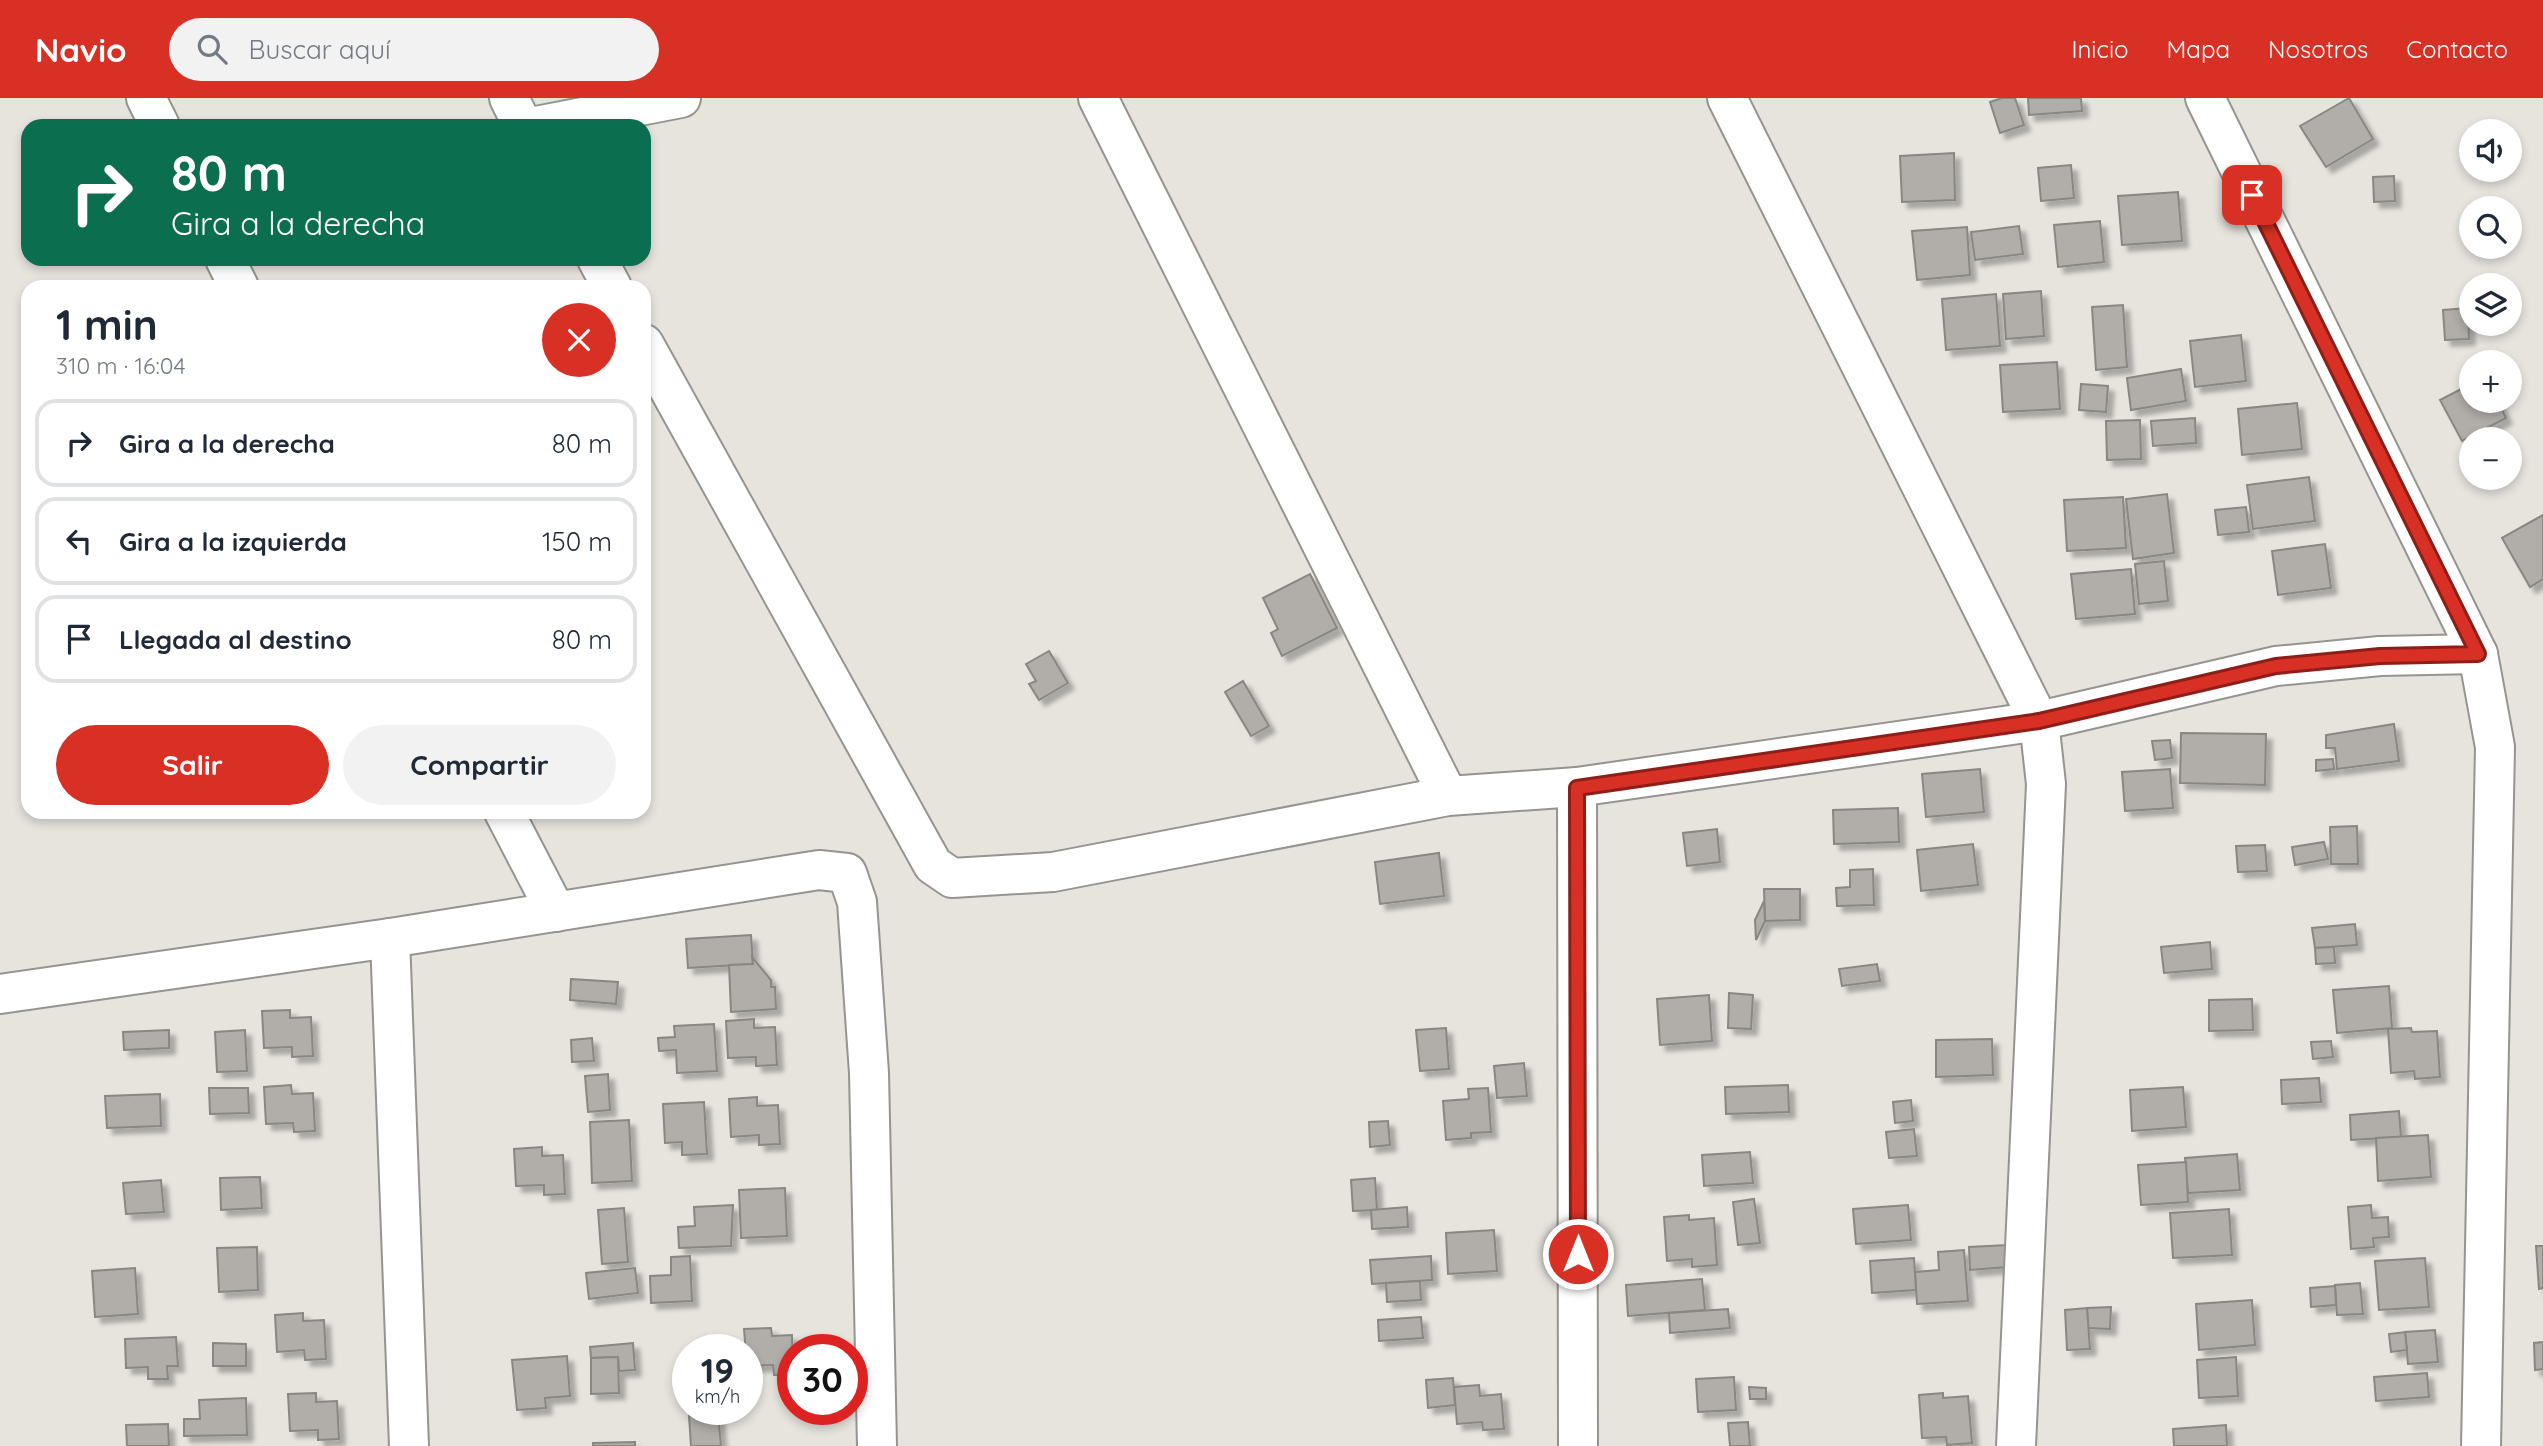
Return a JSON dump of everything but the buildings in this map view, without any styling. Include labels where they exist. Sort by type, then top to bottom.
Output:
[{"type":"street","points":[[146,98],[156,119]]},
{"type":"street","points":[[509,98],[520,119]]},
{"type":"street","points":[[572,119],[681,98]]},
{"type":"street","points":[[1098,98],[1448,796]]},
{"type":"street","points":[[1727,98],[2039,721],[2046,784],[2016,1446]]},
{"type":"street","points":[[2205,98],[2478,654],[2496,747],[2481,1446]]},
{"type":"street","points":[[651,357],[933,865],[952,878],[1053,872],[1448,796],[1577,788],[2039,721],[2276,666],[2380,656],[2478,654]]},
{"type":"street","points":[[1577,788],[1578,1446]]},
{"type":"street","points":[[508,819],[556,912]]},
{"type":"street","points":[[0,994],[390,938],[820,870],[847,873],[857,902],[869,1073],[877,1446]]},
{"type":"street","points":[[390,938],[409,1446]]},
{"type":"route","points":[[1578,1254],[1577,788],[2039,721],[2276,666],[2380,656],[2478,654],[2252,195]]}]
